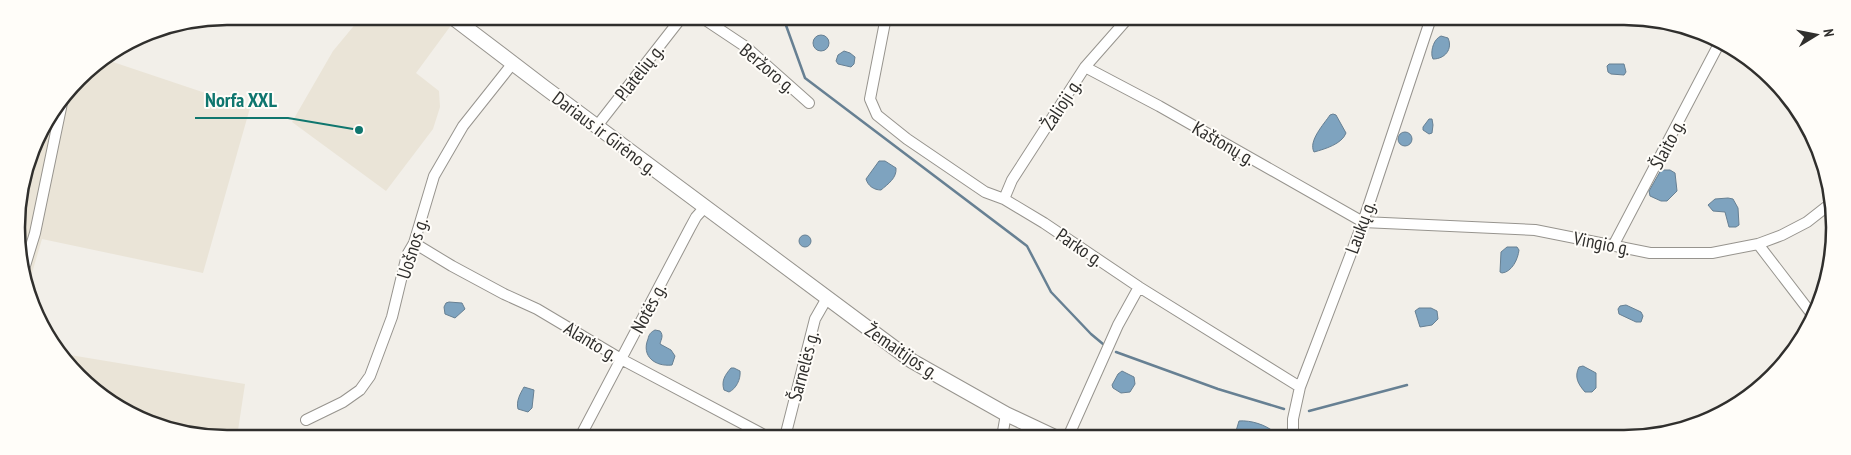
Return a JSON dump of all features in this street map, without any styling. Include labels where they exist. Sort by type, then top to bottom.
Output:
[{"type":"main road","name":"Dariaus ir Girėno g.","points":[[464,25],[759,247]]},
{"type":"main road","name":"Žemaitijos g.","points":[[759,247],[912,361],[1006,414],[1040,430]]},
{"type":"street","name":"Platelių g.","points":[[597,126],[672,25]]},
{"type":"street","name":"Beržoro g.","points":[[713,25],[746,47],[809,103]]},
{"type":"street","name":"Parko g.","points":[[884,25],[870,99],[877,115],[906,139],[986,192],[1004,199],[1085,249],[1140,287],[1300,387]]},
{"type":"street","name":"Žalioji g.","points":[[1004,199],[1012,180],[1085,67],[1122,25]]},
{"type":"street","name":"Laukų g.","points":[[1293,430],[1293,419],[1300,387],[1362,222],[1429,25]]},
{"type":"street","name":"Šlaito g.","points":[[1613,246],[1717,48]]},
{"type":"street","name":"Uošnos g.","points":[[306,420],[343,402],[360,390],[370,376],[392,317],[407,254],[414,243],[434,176],[463,126],[513,63]]},
{"type":"street","name":"Kaštonų g.","points":[[1085,67],[1159,106],[1362,222]]},
{"type":"street","points":[[27,257],[35,233],[60,114]]},
{"type":"street","name":"Notės g.","points":[[584,430],[690,228],[696,217],[705,207]]},
{"type":"street","name":"Vingio g.","points":[[1362,222],[1535,230],[1650,253],[1712,253],[1758,244],[1782,235],[1807,222],[1825,208]]},
{"type":"street","name":"Alanto g.","points":[[414,243],[504,294],[537,309],[620,359],[755,430]]},
{"type":"street","points":[[1758,244],[1809,310]]},
{"type":"street","points":[[1071,430],[1118,326],[1140,287]]},
{"type":"street","name":"Šarnelės g.","points":[[786,430],[815,319],[827,298]]},
{"type":"street","points":[[1003,430],[1006,414]]},
{"type":"shaded area","points":[[355,25],[451,25],[416,73],[439,91],[440,107],[433,129],[386,191],[292,122],[333,51]]},
{"type":"shaded area","points":[[112,62],[250,108],[203,273],[42,239],[31,276],[25,241],[25,214],[29,188],[40,150],[48,134],[61,136],[67,104],[84,84]]},
{"type":"shaded area","points":[[70,355],[245,384],[238,430],[214,430],[188,426],[150,415],[126,403],[94,380]]},
{"type":"water","points":[[821,35],[829,43],[821,51],[813,43]]},
{"type":"water","points":[[1441,36],[1448,38],[1449,49],[1441,57],[1433,59],[1434,44],[1436,39]]},
{"type":"water","points":[[844,51],[855,57],[854,64],[851,67],[838,64],[836,61],[838,55]]},
{"type":"water","points":[[1609,64],[1624,64],[1626,72],[1624,75],[1611,74],[1608,72],[1607,66]]},
{"type":"water","points":[[1330,115],[1336,115],[1346,133],[1344,137],[1328,148],[1314,152],[1313,143],[1315,138]]},
{"type":"water","points":[[1429,119],[1432,119],[1433,125],[1432,133],[1429,134],[1423,130],[1423,127]]},
{"type":"water","points":[[1405,132],[1410,134],[1412,139],[1410,144],[1405,146],[1400,144],[1398,139],[1400,134]]},
{"type":"water","points":[[879,161],[885,161],[896,168],[894,178],[881,190],[872,187],[866,179]]},
{"type":"water","points":[[1661,170],[1670,170],[1675,173],[1677,191],[1667,201],[1661,201],[1650,196],[1649,191]]},
{"type":"water","points":[[1715,199],[1733,199],[1738,208],[1739,225],[1736,227],[1729,227],[1725,212],[1713,211],[1708,205]]},
{"type":"water","points":[[803,235],[807,235],[811,241],[807,247],[803,247],[799,243],[799,239]]},
{"type":"water","points":[[1507,247],[1517,247],[1519,250],[1512,268],[1502,273],[1500,272],[1501,252]]},
{"type":"water","points":[[449,302],[462,303],[465,309],[455,318],[445,314],[444,307]]},
{"type":"water","points":[[1626,305],[1641,312],[1643,316],[1641,322],[1636,322],[1619,314],[1618,309],[1620,306]]},
{"type":"water","points":[[1419,308],[1431,308],[1437,311],[1438,319],[1432,325],[1420,327],[1415,311]]},
{"type":"water","points":[[655,330],[660,331],[662,334],[660,344],[671,350],[675,356],[672,365],[655,362],[646,351],[648,337]]},
{"type":"water","points":[[1583,366],[1596,373],[1596,388],[1592,392],[1585,392],[1580,386],[1577,374],[1579,367]]},
{"type":"water","points":[[731,368],[740,371],[740,374],[736,386],[729,392],[724,390],[723,381]]},
{"type":"water","points":[[1122,371],[1134,377],[1135,384],[1130,392],[1121,393],[1113,388],[1112,385],[1118,374]]},
{"type":"water","points":[[524,387],[534,390],[532,408],[528,412],[518,409],[519,398]]},
{"type":"water","points":[[1239,421],[1248,421],[1263,425],[1272,430],[1236,430]]},
{"type":"waterway","points":[[786,25],[805,78],[1027,246],[1051,292],[1103,344]]},
{"type":"waterway","points":[[1116,352],[1218,389],[1284,409]]},
{"type":"waterway","points":[[1309,411],[1407,385]]},
{"type":"place","name":"Norfa XXL","points":[[359,130]]}]
